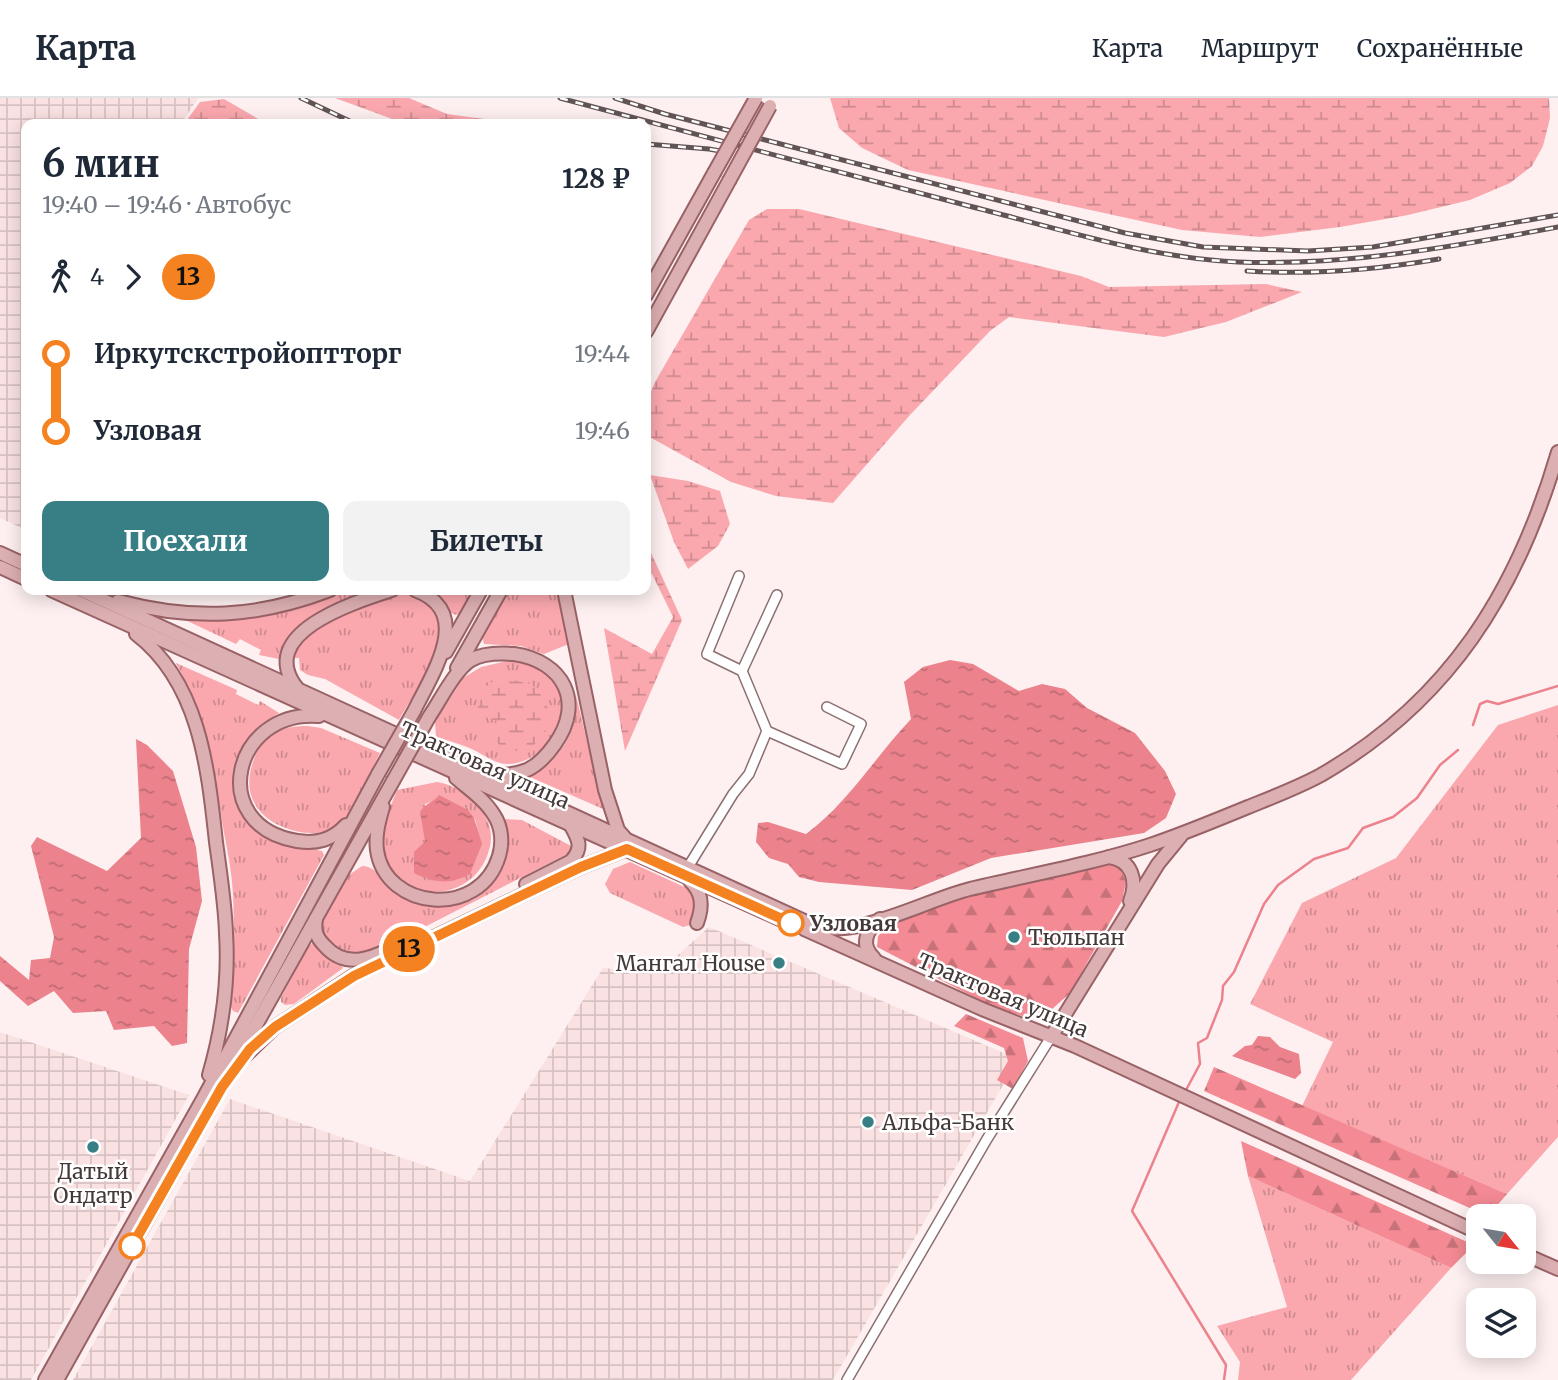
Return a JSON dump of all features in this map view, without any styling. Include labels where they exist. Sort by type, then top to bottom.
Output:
[{"type":"main road","points":[[651,286],[757,98]]},
{"type":"main road","points":[[651,323],[772,102]]},
{"type":"main road","points":[[879,962],[868,952],[865,941],[873,925],[880,919],[962,891],[1148,845],[1287,792],[1318,777],[1367,746],[1417,704],[1462,654],[1500,598],[1530,535],[1558,453]]},
{"type":"main road","points":[[0,553],[21,563]]},
{"type":"main road","points":[[0,567],[21,577]]},
{"type":"main road","name":"Трактовая улица","points":[[62,595],[570,824],[626,844]]},
{"type":"main road","name":"Трактовая улица","points":[[92,595],[482,774],[879,962],[1051,1037],[1466,1227]]},
{"type":"main road","points":[[97,595],[181,613],[211,615],[257,610],[312,595]]},
{"type":"main road","points":[[300,691],[290,678],[286,664],[290,649],[300,636],[337,609],[378,595]]},
{"type":"main road","points":[[414,710],[443,651],[446,633],[444,619],[437,604],[427,595]]},
{"type":"main road","points":[[45,1380],[203,1099],[478,595]]},
{"type":"main road","points":[[57,1380],[498,595]]},
{"type":"main road","points":[[222,1087],[250,1049],[275,1027],[354,976],[626,844],[618,830],[605,790],[565,595]]},
{"type":"main road","points":[[110,617],[142,638],[167,664],[192,716],[205,764],[227,936],[222,1016],[203,1099]]},
{"type":"main road","points":[[429,717],[464,667],[481,656],[506,654],[527,657],[544,664],[558,675],[567,691],[568,712],[565,727],[552,748],[529,769],[513,774],[482,774]]},
{"type":"main road","points":[[328,717],[304,715],[287,718],[262,732],[245,762],[240,785],[242,799],[250,816],[264,828],[278,836],[297,841],[329,839],[356,815]]},
{"type":"main road","points":[[393,781],[380,817],[376,838],[378,855],[386,873],[406,890],[422,897],[439,900],[464,897],[479,888],[491,873],[500,854],[502,837],[491,809],[438,765]]},
{"type":"main road","points":[[318,914],[316,932],[327,949],[351,961],[368,958],[571,861],[581,846],[570,824]]},
{"type":"main road","points":[[1051,1037],[1168,849],[1190,830]]},
{"type":"main road","points":[[1103,858],[1111,857],[1122,861],[1134,879],[1132,898],[1115,933]]},
{"type":"main road","points":[[686,871],[702,901],[697,923]]},
{"type":"main road","name":"Трактовая улица","points":[[686,871],[813,925],[836,929],[880,919]]},
{"type":"main road","points":[[1536,1259],[1558,1269]]},
{"type":"street","points":[[686,871],[733,793],[749,774],[766,731],[743,671],[707,654],[739,576]]},
{"type":"street","points":[[743,671],[777,595]]},
{"type":"street","points":[[766,731],[842,764],[861,724],[827,707]]},
{"type":"street","points":[[847,1380],[987,1139],[1051,1037]]},
{"type":"shaded area","points":[[0,98],[198,98],[184,119],[21,119],[21,528],[0,518]]},
{"type":"shaded area","points":[[709,927],[1018,1059],[833,1380],[73,1380],[230,1099],[470,1181],[603,968],[658,973]]},
{"type":"shaded area","points":[[0,1032],[189,1095],[31,1380],[0,1380]]},
{"type":"green space","points":[[335,98],[409,98],[447,114],[484,119],[392,119]]},
{"type":"green space","points":[[830,98],[1549,98],[1550,118],[1543,146],[1532,166],[1510,183],[1470,200],[1340,227],[1260,237],[1182,230],[908,170],[862,148],[839,128]]},
{"type":"green space","points":[[224,99],[258,119],[188,119],[200,102]]},
{"type":"green space","points":[[767,209],[799,209],[1081,276],[1109,287],[1266,284],[1302,292],[1226,322],[1164,337],[1009,317],[990,331],[910,415],[833,503],[776,496],[731,482],[651,438],[651,391],[655,382],[749,220]]},
{"type":"green space","points":[[651,475],[688,481],[720,491],[730,524],[718,546],[688,569],[674,542]]},
{"type":"green space","points":[[651,553],[682,620],[625,751],[604,628],[652,654],[673,617],[652,574]]},
{"type":"green space","points":[[325,595],[355,595],[327,608],[304,624],[286,645],[279,659],[259,655],[261,650],[240,639],[236,644],[179,617],[219,620],[282,609]]},
{"type":"green space","points":[[391,595],[416,595],[429,604],[438,619],[436,652],[419,688],[399,720],[325,679],[308,675],[300,670],[299,658],[294,658],[299,647],[314,630],[357,608]]},
{"type":"green space","points":[[438,595],[471,595],[461,613],[451,613]]},
{"type":"green space","points":[[505,595],[560,595],[569,644],[544,654],[521,646],[484,644],[482,637]]},
{"type":"green space","points":[[507,661],[539,668],[553,679],[560,694],[558,725],[550,740],[538,753],[524,761],[507,764],[436,737],[435,722],[463,678],[481,667]]},
{"type":"green space","points":[[176,663],[237,690],[236,694],[258,705],[260,701],[279,713],[261,724],[246,741],[236,770],[238,800],[242,809],[296,845],[322,851],[324,855],[238,1013],[231,1007],[234,937],[232,886],[215,779],[201,721]]},
{"type":"green space","points":[[498,677],[531,684],[546,697],[550,725],[525,753],[500,745],[496,737],[499,722],[478,714],[478,694]]},
{"type":"green space","points":[[576,695],[603,809],[530,777],[551,762],[566,742],[574,720]]},
{"type":"green space","points":[[1558,705],[1558,1137],[1507,1194],[1302,1106],[1333,1042],[1250,1004],[1302,903],[1396,858],[1498,725]]},
{"type":"green space","points":[[285,728],[321,728],[380,753],[349,814],[340,824],[324,832],[300,832],[276,824],[259,810],[250,790],[249,778],[255,756],[268,737]]},
{"type":"green space","points":[[439,743],[501,767],[487,766]]},
{"type":"green space","points":[[437,782],[458,789],[470,798],[480,808],[490,827],[489,850],[480,870],[465,883],[448,890],[429,892],[412,887],[397,877],[386,862],[382,834],[397,790]],"holes":[[[434,801],[475,819],[479,846],[474,863],[414,853],[425,841],[425,804]]]},
{"type":"green space","points":[[504,819],[522,820],[573,847],[567,854],[370,955],[350,954],[322,936],[321,923],[346,877],[362,866],[379,874],[398,894],[415,902],[454,905],[478,897],[495,874]]},
{"type":"green space","points":[[630,862],[693,891],[698,908],[690,925],[683,927],[610,893],[605,884],[613,869]]},
{"type":"green space","points":[[1103,863],[1120,867],[1126,882],[1122,901],[1070,993],[1050,1011],[1028,1018],[991,1006],[877,947],[878,936],[887,927],[962,891]]},
{"type":"green space","points":[[314,942],[343,968],[294,1004],[285,1005],[281,998],[308,947]]},
{"type":"green space","points":[[966,1014],[1023,1038],[1028,1061],[1013,1089],[997,1080],[1008,1061],[1004,1048],[954,1026]]},
{"type":"green space","points":[[1214,1067],[1507,1194],[1498,1204],[1466,1204],[1466,1206],[1204,1091]]},
{"type":"green space","points":[[1241,1141],[1466,1241],[1466,1253],[1451,1268],[1248,1176]]},
{"type":"green space","points":[[1248,1176],[1451,1268],[1351,1380],[1238,1380],[1240,1362],[1217,1326],[1287,1307]]},
{"type":"water","points":[[950,660],[973,664],[1019,691],[1042,684],[1065,689],[1087,708],[1135,733],[1165,771],[1176,794],[1166,818],[1144,833],[991,858],[912,890],[819,882],[799,877],[788,864],[769,858],[756,842],[758,823],[768,822],[806,834],[821,822],[911,719],[904,682],[923,667]]},
{"type":"water","points":[[136,739],[147,745],[173,771],[196,847],[202,901],[189,949],[187,1043],[172,1046],[154,1026],[114,1030],[106,1011],[73,1013],[54,991],[28,1006],[0,981],[0,956],[29,980],[31,960],[50,958],[54,937],[31,846],[37,837],[107,871],[141,838]]},
{"type":"water","points":[[439,795],[468,810],[474,818],[482,844],[470,874],[449,881],[435,881],[414,873],[414,852],[425,841],[420,812]]},
{"type":"water","points":[[1258,1036],[1270,1037],[1280,1047],[1299,1054],[1301,1073],[1295,1079],[1232,1056],[1245,1046],[1252,1045]]},
{"type":"waterway","points":[[1473,725],[1480,704],[1487,701],[1498,704],[1558,686]]},
{"type":"waterway","points":[[1186,1090],[1200,1064],[1198,1043],[1207,1038],[1222,1000],[1223,986],[1234,972],[1264,904],[1278,885],[1314,859],[1348,848],[1363,828],[1393,817],[1417,798],[1440,765],[1458,750]]},
{"type":"waterway","points":[[1179,1102],[1132,1211],[1226,1365],[1224,1380]]},
{"type":"railway","points":[[301,98],[345,119]]},
{"type":"railway","points":[[560,98],[638,119]]},
{"type":"railway","points":[[615,98],[665,114],[1125,233],[1203,247],[1308,251],[1373,247],[1558,215]]},
{"type":"railway","points":[[651,122],[1102,241],[1204,259],[1278,262],[1359,258],[1439,248],[1558,227]]},
{"type":"railway","points":[[651,144],[726,152]]},
{"type":"railway","points":[[1247,271],[1343,271],[1439,259]]},
{"type":"bus line","name":"13","points":[[132,1246],[222,1087],[250,1049],[275,1027],[354,976],[581,867],[627,849],[791,923]]},
{"type":"place","name":"Узловая","points":[[791,923]]},
{"type":"place","name":"Тюльпан","points":[[1014,937]]},
{"type":"place","name":"Мангал House","points":[[779,963]]},
{"type":"place","name":"Альфа-Банк","points":[[868,1122]]},
{"type":"place","name":"Датый Ондатр","points":[[93,1147]]}]
